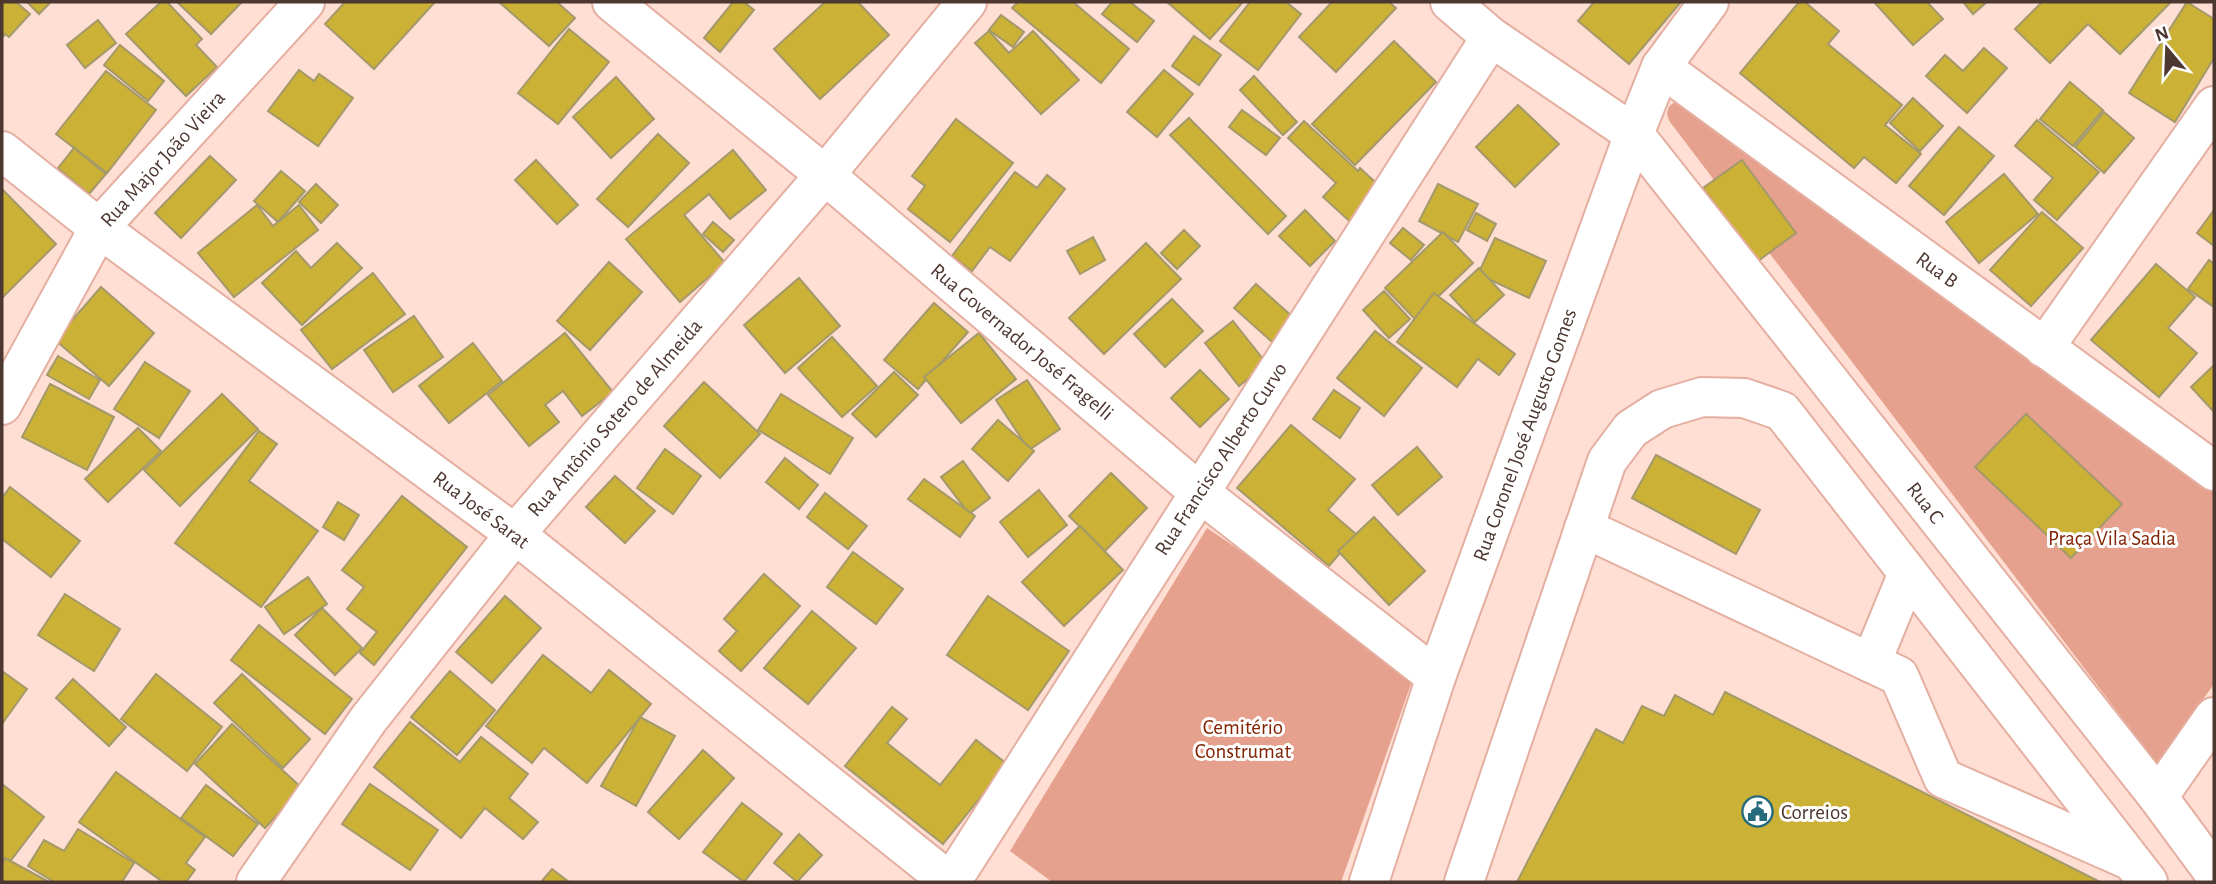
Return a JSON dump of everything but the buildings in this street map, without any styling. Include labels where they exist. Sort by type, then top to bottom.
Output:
[{"type":"street","name":"Rua Major João Vieira","points":[[2,405],[100,228],[305,2]]},
{"type":"street","name":"Rua Governador José Fragelli","points":[[612,2],[825,175],[1199,492],[1436,677]]},
{"type":"street","name":"Rua Antônio Sotero de Almeida","points":[[256,882],[368,720],[515,534],[825,175],[967,2]]},
{"type":"street","name":"Rua C","points":[[1450,2],[1491,37],[1634,134],[2158,797],[2214,873]]},
{"type":"street","name":"Rua Coronel José Augusto Gomes","points":[[1369,882],[1436,677],[1634,134],[1661,67],[1709,2]]},
{"type":"street","name":"Rua Francisco Alberto Curvo","points":[[950,882],[1491,37]]},
{"type":"street","name":"Rua B","points":[[1661,67],[2214,471]]},
{"type":"street","points":[[2045,348],[2214,106]]},
{"type":"street","name":"Rua José Sarat","points":[[2,151],[100,228],[515,534],[950,882]]},
{"type":"street","points":[[1464,882],[1607,461],[1631,429],[1662,409],[1702,397],[1744,398],[1782,411],[2139,871]]},
{"type":"street","points":[[1584,528],[1899,676],[1943,778],[2139,871]]},
{"type":"street","points":[[1871,663],[1908,573]]},
{"type":"street","points":[[2158,797],[2214,716]]},
{"type":"green space","name":"Praça Vila Sadia","points":[[1682,100],[2214,487],[2214,684],[2157,764],[1670,122],[1667,114],[1669,107]]},
{"type":"green space","name":"Cemitério Construmat","points":[[1207,528],[1416,670],[1341,882],[1052,882],[1010,851]]},
{"type":"place","name":"Correios","points":[[1758,812]]}]
